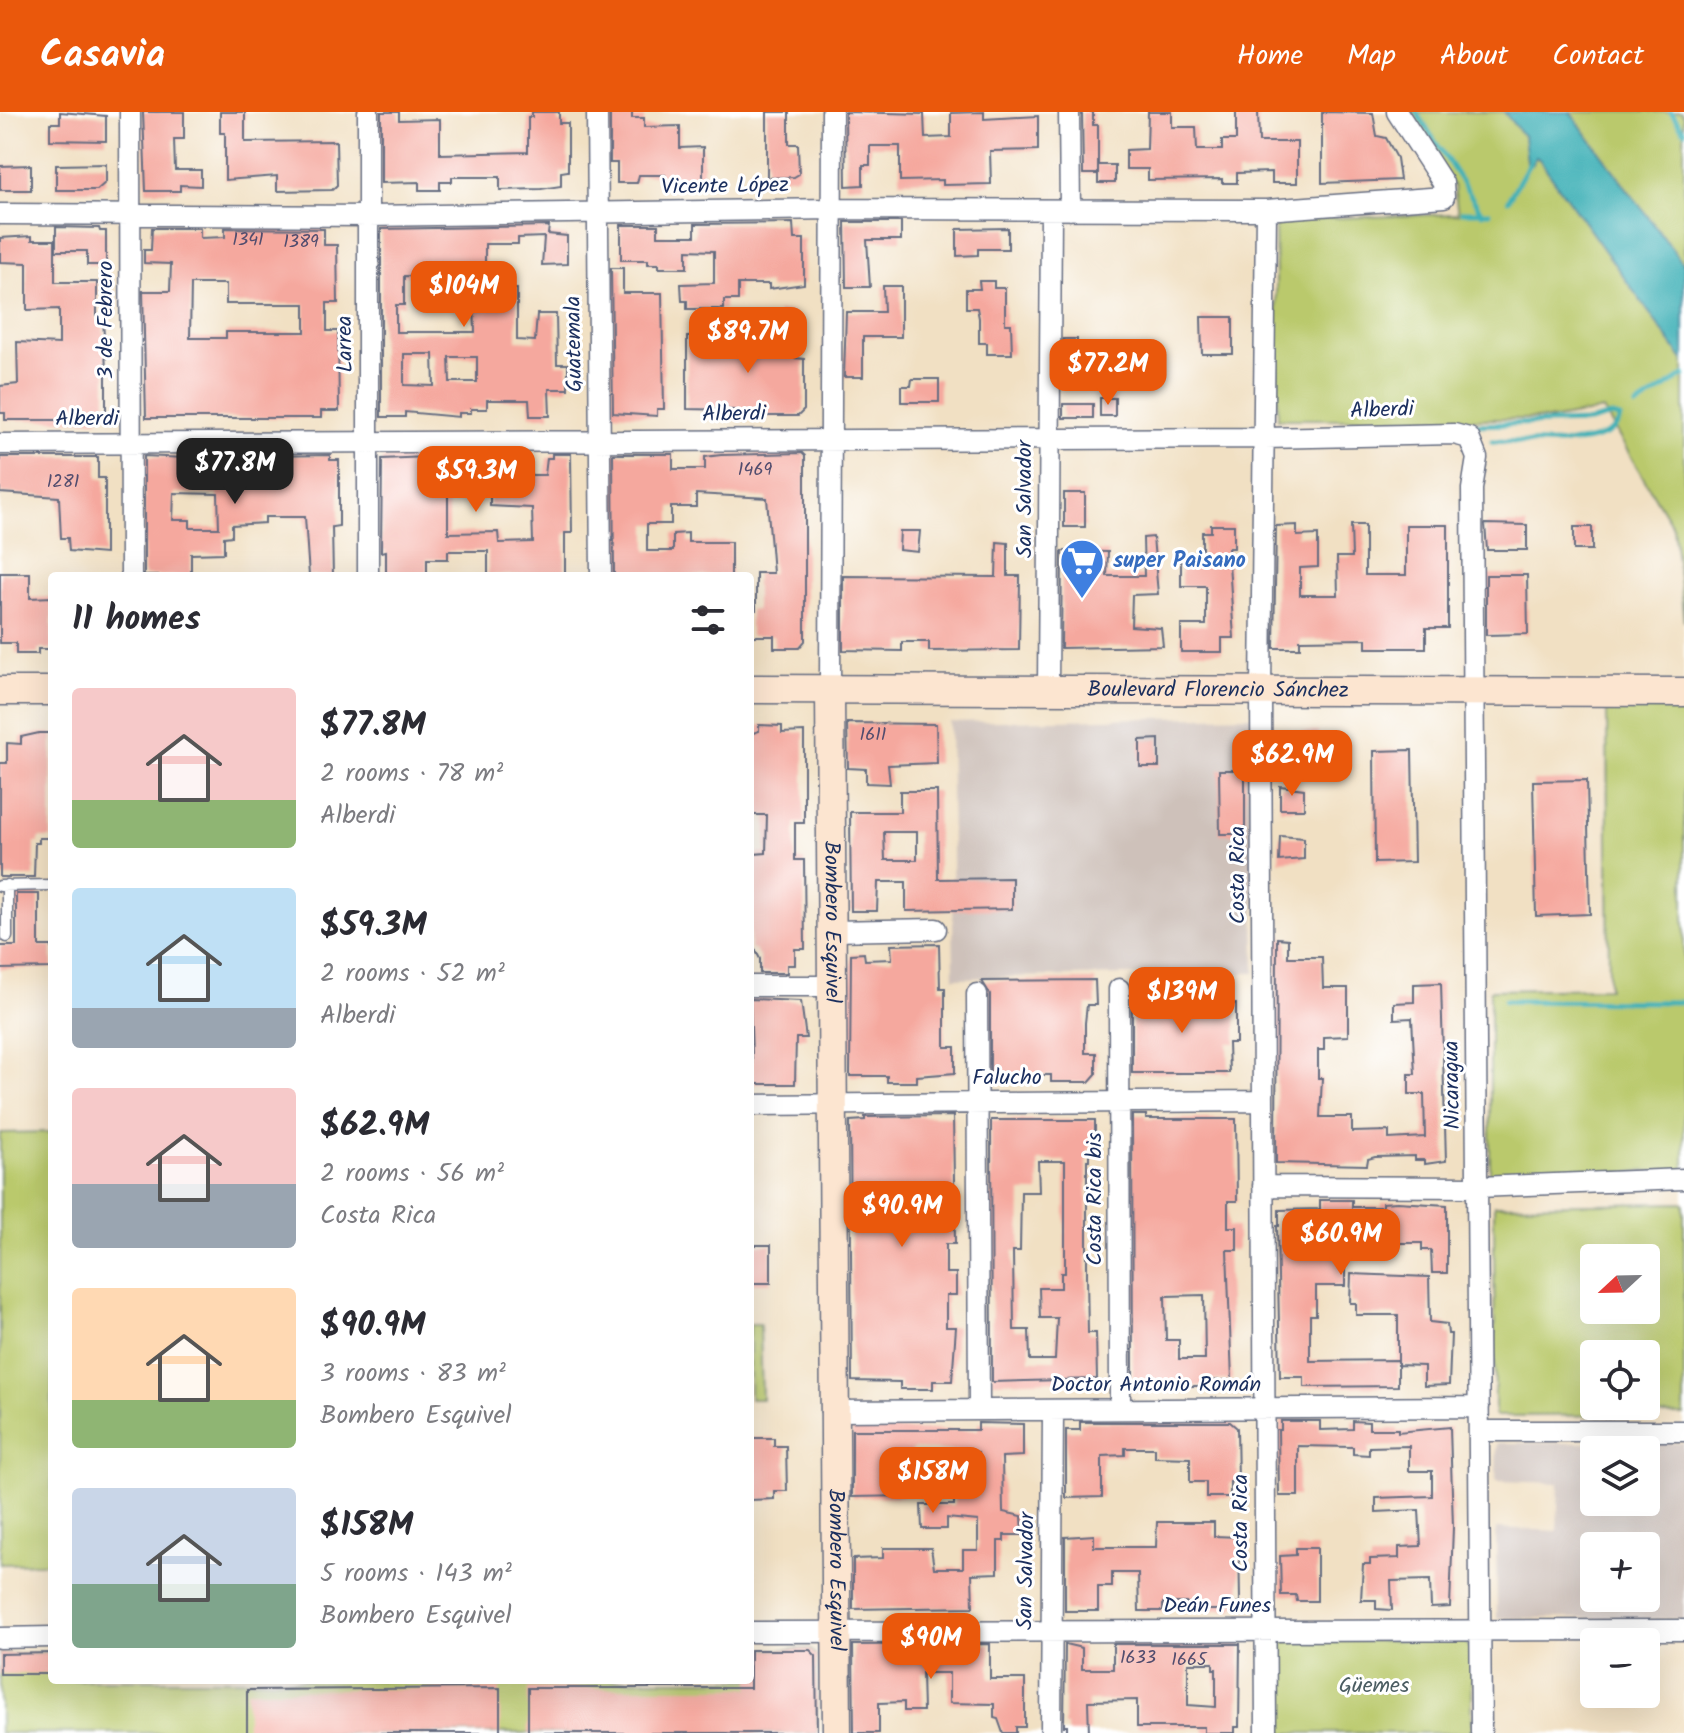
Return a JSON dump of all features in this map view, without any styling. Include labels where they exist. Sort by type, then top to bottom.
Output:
[{"type":"street","name":"3 de Febrero","points":[[130,112],[131,572]]},
{"type":"street","name":"Larrea","points":[[368,112],[371,442],[368,572]]},
{"type":"street","name":"Guatemala","points":[[597,112],[601,572]]},
{"type":"street","name":"Bombero Esquivel","points":[[832,112],[830,690],[837,1733]]},
{"type":"street","name":"San Salvador","points":[[1048,691],[1050,440],[1069,112]]},
{"type":"street","name":"Vicente López","points":[[0,214],[369,216],[832,209],[1266,210],[1438,200],[1444,197],[1446,191],[1397,112]]},
{"type":"street","name":"Costa Rica","points":[[1266,210],[1261,691],[1266,1733]]},
{"type":"street","name":"Alberdi","points":[[0,444],[831,438],[1050,440],[1454,434],[1469,438]]},
{"type":"street","name":"Nicaragua","points":[[1469,438],[1477,458],[1472,489],[1472,691],[1481,1733]]},
{"type":"street","name":"Boulevard Florencio Sánchez","points":[[754,689],[1684,692]]},
{"type":"street","points":[[0,691],[48,691]]},
{"type":"street","points":[[832,931],[936,929]]},
{"type":"street","points":[[754,986],[832,986]]},
{"type":"street","name":"Costa Rica bis","points":[[1119,989],[1120,1409]]},
{"type":"street","points":[[977,994],[979,1410]]},
{"type":"street","name":"Falucho","points":[[754,1105],[1263,1101]]},
{"type":"street","points":[[1263,1186],[1478,1187],[1684,1179]]},
{"type":"street","name":"Doctor Antonio Román","points":[[835,1411],[1479,1407]]},
{"type":"street","name":"San Salvador","points":[[1051,1733],[1053,1410]]},
{"type":"street","points":[[1479,1431],[1684,1431]]},
{"type":"street","name":"Deán Funes","points":[[754,1632],[1684,1630]]},
{"type":"street","points":[[0,1638],[48,1637]]},
{"type":"lane","points":[[7,937],[3,886],[48,885]]},
{"type":"shaded area","points":[[1252,716],[1255,973],[954,978],[950,722]]},
{"type":"shaded area","points":[[1497,1443],[1580,1443],[1580,1516],[1660,1516],[1660,1443],[1684,1443],[1684,1619],[1497,1618],[1496,1528],[1557,1531],[1559,1483],[1496,1481]]},
{"type":"green space","points":[[1406,112],[1504,112],[1524,137],[1528,154],[1539,159],[1684,361],[1684,622],[1673,527],[1603,410],[1555,419],[1278,419],[1275,220],[1458,214],[1454,187]]},
{"type":"green space","points":[[1570,112],[1681,112],[1684,117],[1684,265]]},
{"type":"green space","points":[[1684,704],[1684,1170],[1490,1177],[1490,990],[1609,988],[1607,707]]},
{"type":"green space","points":[[48,1132],[48,1563],[0,1564],[0,1133]]},
{"type":"green space","points":[[1684,1203],[1684,1415],[1660,1415],[1660,1340],[1580,1340],[1580,1416],[1495,1416],[1494,1205]]},
{"type":"green space","points":[[754,1324],[760,1324],[762,1399],[754,1399]]},
{"type":"green space","name":"Güemes","points":[[1464,1640],[1472,1651],[1472,1733],[1276,1733],[1275,1651],[1283,1641]]},
{"type":"green space","points":[[810,1649],[816,1656],[817,1733],[0,1733],[0,1654],[48,1653],[48,1684],[754,1684],[754,1650]]},
{"type":"water","points":[[1504,112],[1570,112],[1684,265],[1684,361],[1539,159],[1536,157],[1531,165],[1527,162],[1524,137]]},
{"type":"building","points":[[60,112],[106,116],[106,141],[50,140],[50,123],[60,123]]},
{"type":"building","points":[[143,112],[184,112],[184,139],[174,139],[175,170],[201,170],[201,186],[180,185],[180,191],[146,191]]},
{"type":"building","points":[[220,112],[245,112],[245,142],[336,141],[337,185],[332,190],[277,191],[277,176],[225,180],[225,133],[220,133]]},
{"type":"building","points":[[381,112],[399,112],[399,120],[440,119],[440,154],[528,152],[528,117],[532,117],[532,112],[559,112],[559,123],[568,123],[568,171],[561,172],[561,186],[541,189],[500,190],[500,177],[452,177],[452,182],[440,182],[440,190],[419,190],[419,182],[381,183]]},
{"type":"building","points":[[610,112],[632,112],[632,118],[644,118],[644,127],[680,126],[680,148],[703,147],[703,182],[665,182],[665,175],[639,175],[637,183],[617,183],[617,163],[610,163]]},
{"type":"building","points":[[767,112],[789,112],[789,144],[798,144],[799,174],[794,177],[767,178]]},
{"type":"building","points":[[845,112],[924,114],[925,138],[951,137],[951,113],[984,112],[984,119],[1038,116],[1038,150],[990,151],[991,184],[943,185],[943,180],[900,181],[900,146],[870,146],[870,165],[863,165],[863,185],[846,186]]},
{"type":"building","points":[[1082,112],[1093,112],[1093,125],[1098,125],[1098,174],[1083,174]]},
{"type":"building","points":[[1148,112],[1172,112],[1172,127],[1196,127],[1197,150],[1222,150],[1222,140],[1236,140],[1236,112],[1258,112],[1259,142],[1297,142],[1297,183],[1272,183],[1272,172],[1237,173],[1237,183],[1222,183],[1222,179],[1148,180],[1148,169],[1126,169],[1126,150],[1147,149]]},
{"type":"building","points":[[1322,112],[1373,113],[1377,136],[1386,138],[1397,158],[1400,180],[1322,183]]},
{"type":"building","points":[[106,164],[106,182],[97,190],[56,190],[56,165]]},
{"type":"building","points":[[31,165],[31,190],[0,190],[0,166]]},
{"type":"building","points":[[1098,165],[1115,165],[1115,183],[1098,183]]},
{"type":"building","points":[[845,222],[901,222],[901,240],[867,240],[870,287],[846,287]]},
{"type":"building","points":[[793,223],[794,239],[804,239],[804,284],[769,289],[769,284],[738,284],[738,300],[724,300],[724,309],[687,309],[687,301],[682,301],[681,284],[714,283],[714,251],[687,250],[687,268],[659,268],[659,264],[648,264],[648,260],[621,260],[621,225],[658,225],[658,236],[695,236],[695,224]]},
{"type":"building","points":[[549,226],[548,234],[567,236],[567,264],[542,265],[544,237],[518,238],[518,244],[485,244],[485,275],[458,275],[458,298],[442,298],[441,277],[404,276],[404,305],[396,305],[396,332],[475,332],[474,301],[485,301],[485,289],[517,289],[517,340],[535,341],[537,314],[556,314],[557,364],[568,364],[568,389],[549,389],[550,416],[530,416],[529,400],[487,400],[487,409],[471,409],[471,413],[459,413],[459,417],[405,412],[405,417],[381,417],[381,229]],"holes":[[[404,354],[433,354],[434,386],[404,385]],[[449,357],[477,357],[477,382],[450,382]]]},
{"type":"building","points":[[56,227],[99,228],[106,231],[106,265],[87,265],[87,251],[56,251]]},
{"type":"building","points":[[152,228],[200,228],[200,238],[225,237],[225,228],[324,229],[324,245],[337,245],[338,303],[327,303],[327,331],[338,331],[339,411],[321,411],[321,418],[146,418],[143,291],[170,291],[171,264],[144,263],[144,250],[151,250]],"holes":[[[191,284],[226,284],[226,304],[305,304],[305,332],[226,332],[226,338],[190,338]]]},
{"type":"building","points":[[1008,228],[1008,249],[978,249],[978,255],[957,256],[957,229]]},
{"type":"building","points":[[32,236],[32,240],[55,240],[55,282],[97,282],[97,320],[103,320],[106,411],[97,420],[5,420],[5,413],[0,413],[0,386],[18,384],[17,342],[59,344],[59,309],[27,310],[27,263],[0,262],[0,238]]},
{"type":"building","points":[[611,268],[623,268],[623,293],[662,293],[664,409],[657,409],[657,416],[613,413]]},
{"type":"building","points":[[979,281],[994,281],[994,288],[1005,288],[1005,324],[1011,324],[1012,354],[987,354],[987,343],[979,343],[977,308],[966,308],[966,289],[980,289]]},
{"type":"building","points":[[883,286],[901,286],[901,337],[863,337],[863,377],[844,377],[846,312],[884,312]]},
{"type":"building","points":[[778,312],[793,312],[794,358],[804,359],[804,410],[798,416],[734,416],[734,410],[687,409],[687,337],[709,336],[709,350],[749,349],[749,338],[757,337],[757,332],[778,332]]},
{"type":"building","points":[[1201,317],[1233,317],[1233,354],[1202,354]]},
{"type":"building","points":[[1063,339],[1077,339],[1077,350],[1092,350],[1092,377],[1065,377]]},
{"type":"building","points":[[912,379],[939,379],[939,402],[901,402],[901,386],[911,386]]},
{"type":"building","points":[[1100,398],[1115,398],[1115,416],[1100,416]]},
{"type":"building","points":[[1063,404],[1093,404],[1093,418],[1063,418]]},
{"type":"building","points":[[802,453],[805,456],[805,641],[799,648],[774,648],[774,636],[754,636],[756,573],[773,573],[767,498],[696,494],[696,507],[671,507],[671,524],[647,524],[647,551],[673,551],[673,534],[688,533],[688,542],[731,542],[731,572],[614,572],[613,454],[673,454],[673,469],[705,469],[705,457]]},
{"type":"building","points":[[552,454],[571,454],[572,533],[565,533],[565,572],[488,572],[488,551],[448,551],[448,559],[427,559],[427,572],[386,572],[386,551],[381,552],[382,459],[472,455],[479,462],[514,458],[514,475],[545,475],[547,458],[552,458]],"holes":[[[490,491],[490,506],[532,508],[533,542],[499,543],[498,532],[448,533],[448,492]]]},
{"type":"building","points":[[330,455],[330,460],[339,460],[339,526],[332,527],[333,572],[309,572],[305,517],[265,517],[265,523],[232,525],[232,536],[224,537],[224,553],[191,554],[191,572],[144,572],[144,456],[268,462],[268,456]],"holes":[[[174,493],[218,494],[219,528],[190,528],[190,520],[173,520]]]},
{"type":"building","points":[[0,457],[98,457],[98,478],[105,478],[105,554],[69,551],[68,538],[61,538],[59,497],[0,493]]},
{"type":"building","points":[[1064,493],[1085,493],[1085,527],[1064,527]]},
{"type":"building","points":[[1485,524],[1527,525],[1527,550],[1487,550]]},
{"type":"building","points":[[1211,525],[1234,525],[1234,548],[1228,548],[1234,638],[1222,638],[1222,652],[1181,652],[1181,625],[1206,625],[1206,586],[1181,586],[1181,560],[1202,559],[1202,532],[1211,532]]},
{"type":"building","points":[[1297,525],[1297,536],[1318,535],[1318,567],[1300,568],[1300,595],[1338,595],[1337,557],[1352,557],[1351,525],[1365,525],[1365,575],[1406,575],[1406,525],[1448,525],[1448,628],[1426,628],[1426,648],[1366,648],[1366,639],[1300,640],[1300,648],[1274,648],[1276,526]]},
{"type":"building","points":[[1574,527],[1592,527],[1592,550],[1574,550]]},
{"type":"building","points":[[900,531],[920,531],[918,552],[899,550]]},
{"type":"building","points":[[1153,537],[1158,594],[1132,595],[1131,626],[1161,628],[1163,646],[1061,648],[1062,551],[1108,552],[1107,576],[1144,576],[1143,538]]},
{"type":"building","points":[[997,542],[1008,543],[1008,576],[1020,576],[1019,650],[929,651],[929,642],[902,642],[902,651],[843,650],[843,576],[996,577]]},
{"type":"building","points":[[0,573],[30,573],[30,598],[48,597],[48,649],[38,649],[38,654],[16,654],[16,643],[0,643]]},
{"type":"building","points":[[1486,575],[1527,575],[1528,634],[1486,635]]},
{"type":"building","points":[[847,723],[936,724],[937,763],[888,765],[890,784],[866,783],[866,769],[848,768]]},
{"type":"building","points":[[759,725],[782,726],[782,733],[804,732],[804,823],[795,823],[795,860],[804,860],[805,949],[795,949],[795,965],[787,965],[787,973],[760,973],[760,959],[754,949],[754,854],[766,853],[767,815],[754,815],[754,733],[759,731]]},
{"type":"building","points":[[1291,732],[1318,732],[1318,745],[1311,745],[1311,756],[1291,756]]},
{"type":"building","points":[[48,733],[48,838],[39,838],[39,843],[35,843],[34,877],[0,877],[0,763],[7,763],[7,743],[21,744],[21,737]]},
{"type":"building","points":[[1159,739],[1159,767],[1140,767],[1140,740]]},
{"type":"building","points":[[1412,750],[1414,862],[1375,863],[1374,751]]},
{"type":"building","points":[[1219,770],[1245,770],[1245,834],[1220,834]]},
{"type":"building","points":[[1587,780],[1590,914],[1536,916],[1533,781]]},
{"type":"building","points":[[1280,786],[1304,789],[1304,809],[1280,809]]},
{"type":"building","points":[[900,791],[937,791],[938,879],[1012,878],[1012,909],[906,911],[906,882],[878,882],[877,911],[851,911],[850,812],[900,812]],"holes":[[[884,832],[917,832],[917,860],[885,860]]]},
{"type":"building","points":[[1280,836],[1304,838],[1304,859],[1279,861]]},
{"type":"building","points":[[16,894],[39,894],[39,946],[48,946],[48,968],[0,969],[0,946],[16,946]]},
{"type":"building","points":[[1277,938],[1288,939],[1288,957],[1322,957],[1323,988],[1348,988],[1348,1036],[1324,1037],[1324,1050],[1318,1050],[1318,1078],[1322,1078],[1320,1117],[1352,1117],[1352,1132],[1389,1131],[1389,1139],[1425,1137],[1424,1094],[1409,1094],[1409,1074],[1415,1074],[1412,1018],[1394,1019],[1394,1003],[1414,1002],[1414,984],[1441,983],[1446,1161],[1425,1164],[1425,1160],[1415,1160],[1415,1156],[1375,1157],[1368,1159],[1367,1165],[1276,1163]]},
{"type":"building","points":[[939,944],[940,988],[945,988],[945,1047],[955,1047],[955,1073],[917,1076],[917,1082],[887,1082],[887,1076],[850,1076],[851,954],[864,953],[865,960],[892,959],[891,945]]},
{"type":"building","points":[[1095,980],[1096,1005],[1087,1005],[1085,1023],[1085,1053],[1096,1053],[1096,1074],[1089,1082],[1051,1082],[1051,1075],[990,1075],[990,994],[982,981]]},
{"type":"building","points":[[1149,988],[1154,1004],[1210,1004],[1210,988],[1228,988],[1228,1004],[1236,1004],[1236,1043],[1228,1043],[1229,1073],[1132,1073],[1132,989]]},
{"type":"building","points":[[754,999],[801,1001],[806,1038],[796,1038],[795,1084],[754,1084]]},
{"type":"building","points":[[1132,1115],[1146,1115],[1146,1119],[1236,1119],[1237,1201],[1228,1201],[1228,1227],[1237,1227],[1237,1250],[1227,1250],[1232,1380],[1203,1381],[1203,1386],[1147,1386],[1147,1380],[1133,1381]],"holes":[[[1204,1295],[1205,1359],[1179,1359],[1179,1340],[1166,1340],[1165,1296]]]},
{"type":"building","points":[[953,1116],[955,1244],[946,1244],[946,1273],[956,1273],[956,1295],[946,1295],[946,1327],[956,1327],[952,1381],[933,1381],[933,1389],[900,1389],[900,1382],[852,1381],[850,1121],[865,1120],[865,1117]]},
{"type":"building","points":[[991,1120],[1095,1120],[1095,1147],[1089,1149],[1087,1160],[1087,1276],[1088,1333],[1096,1333],[1097,1379],[992,1382]],"holes":[[[1038,1161],[1065,1161],[1065,1273],[1061,1273],[1061,1288],[1039,1288],[1040,1318],[1057,1318],[1055,1360],[1030,1360],[1029,1330],[1014,1330],[1013,1251],[1020,1251],[1021,1192],[1039,1192]]]},
{"type":"building","points":[[1320,1200],[1352,1200],[1352,1207],[1382,1207],[1382,1203],[1397,1202],[1447,1205],[1447,1273],[1432,1273],[1431,1250],[1422,1250],[1422,1243],[1380,1243],[1380,1233],[1345,1234],[1345,1286],[1316,1286],[1316,1315],[1310,1315],[1310,1361],[1398,1360],[1398,1386],[1304,1387],[1304,1377],[1280,1377],[1279,1210],[1320,1209]]},
{"type":"building","points":[[754,1245],[771,1245],[771,1283],[754,1283]]},
{"type":"building","points":[[1351,1274],[1429,1277],[1430,1322],[1447,1324],[1448,1334],[1451,1334],[1449,1385],[1424,1386],[1424,1366],[1398,1365],[1398,1315],[1356,1315],[1356,1303],[1350,1303]]},
{"type":"building","points":[[1281,1421],[1320,1421],[1320,1430],[1353,1429],[1353,1421],[1369,1422],[1369,1429],[1398,1429],[1398,1432],[1450,1427],[1453,1527],[1450,1607],[1431,1608],[1430,1580],[1391,1581],[1392,1610],[1376,1609],[1376,1600],[1361,1600],[1363,1564],[1370,1564],[1370,1559],[1399,1558],[1399,1547],[1421,1546],[1419,1510],[1376,1512],[1376,1498],[1432,1496],[1432,1471],[1409,1471],[1409,1446],[1369,1447],[1369,1455],[1353,1454],[1353,1447],[1298,1446],[1298,1496],[1279,1496],[1278,1430],[1281,1430]]},
{"type":"building","points":[[1080,1422],[1230,1422],[1237,1428],[1238,1481],[1230,1482],[1230,1497],[1206,1497],[1206,1482],[1190,1482],[1190,1458],[1155,1457],[1155,1448],[1125,1448],[1125,1455],[1102,1456],[1102,1497],[1066,1498],[1066,1430],[1080,1430]]},
{"type":"building","points":[[978,1423],[1023,1424],[1023,1456],[1002,1457],[1003,1512],[1022,1516],[1023,1535],[1004,1535],[1004,1541],[998,1541],[998,1573],[972,1574],[973,1607],[853,1609],[853,1559],[883,1558],[883,1548],[931,1548],[934,1568],[963,1568],[963,1550],[978,1550],[978,1521],[947,1518],[947,1529],[922,1529],[921,1505],[954,1505],[954,1496],[978,1496],[978,1452],[912,1449],[911,1496],[852,1497],[852,1430],[978,1430]]},
{"type":"building","points":[[754,1438],[774,1438],[774,1446],[786,1446],[787,1491],[774,1491],[774,1499],[754,1500]]},
{"type":"building","points":[[1157,1522],[1214,1522],[1214,1536],[1239,1537],[1240,1601],[1231,1610],[1188,1610],[1188,1603],[1163,1603],[1163,1611],[1139,1611],[1138,1573],[1112,1573],[1112,1587],[1098,1587],[1098,1611],[1065,1611],[1065,1537],[1094,1535],[1094,1547],[1156,1547]]},
{"type":"building","points":[[1296,1548],[1317,1548],[1317,1601],[1297,1601],[1296,1595],[1281,1595],[1280,1556],[1296,1555]]},
{"type":"building","points":[[990,1644],[990,1679],[1025,1679],[1025,1727],[1016,1727],[1016,1733],[1003,1733],[998,1719],[994,1718],[994,1704],[949,1703],[949,1673],[922,1673],[923,1711],[904,1711],[904,1702],[879,1703],[879,1733],[854,1733],[853,1645]]},
{"type":"building","points":[[1065,1644],[1082,1648],[1082,1669],[1113,1669],[1113,1644],[1240,1644],[1239,1727],[1235,1727],[1235,1733],[1204,1733],[1204,1727],[1137,1727],[1137,1700],[1088,1701],[1089,1733],[1067,1733],[1067,1726],[1064,1726]],"holes":[[[1188,1663],[1213,1663],[1213,1669],[1216,1669],[1216,1707],[1188,1705]]]},
{"type":"building","points":[[754,1650],[810,1650],[816,1656],[817,1733],[528,1733],[528,1688],[750,1688],[750,1684],[754,1684]]},
{"type":"building","points":[[48,1653],[48,1674],[0,1674],[0,1654]]},
{"type":"building","points":[[500,1688],[500,1733],[247,1733],[247,1690]]},
{"type":"waterway","points":[[1416,112],[1482,213]]},
{"type":"waterway","points":[[1671,112],[1684,131]]},
{"type":"waterway","points":[[1508,200],[1529,164]]},
{"type":"waterway","points":[[1462,212],[1489,212]]},
{"type":"waterway","points":[[1636,407],[1684,375]]},
{"type":"waterway","points":[[1468,425],[1589,422],[1611,416],[1620,418],[1613,429],[1601,437],[1584,441],[1492,441]]},
{"type":"waterway","points":[[1505,1001],[1684,1002]]},
{"type":"place","name":"super Paisano","points":[[1082,600]]}]
